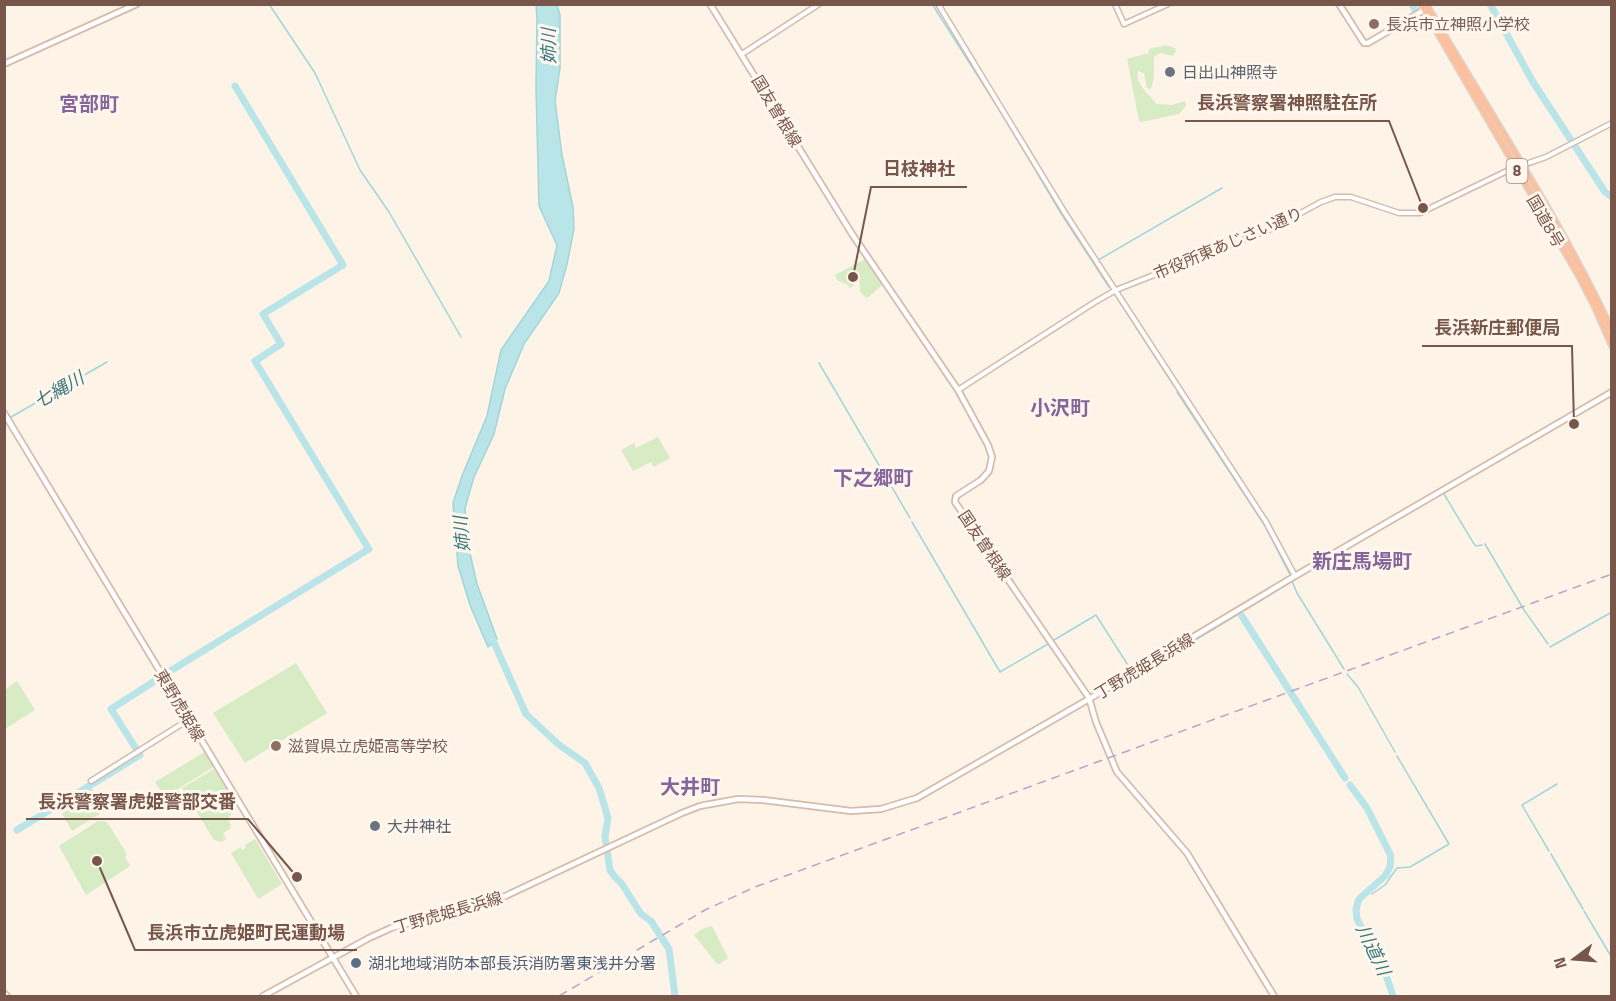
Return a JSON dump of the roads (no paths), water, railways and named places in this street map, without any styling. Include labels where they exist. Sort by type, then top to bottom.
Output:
[{"type":"highway","name":"国道8号","points":[[1424,6],[1579,276],[1609,332],[1611,346]]},
{"type":"highway","points":[[1609,332],[1611,340]]},
{"type":"main road","points":[[4,64],[137,4]]},
{"type":"main road","name":"国友曽根線","points":[[710,4],[852,234],[958,390],[988,445],[992,458],[989,471],[981,480],[956,496],[956,502],[1089,698],[1096,722],[1117,772],[1187,853],[1274,996]]},
{"type":"main road","points":[[1339,4],[1364,43],[1368,43],[1424,6]]},
{"type":"main road","name":"丁野虎姫長浜線","points":[[263,996],[391,928],[499,899],[700,806],[738,799],[851,811],[903,803],[934,789],[1611,392]]},
{"type":"main road","name":"東野虎姫線","points":[[4,413],[356,996]]},
{"type":"main road","points":[[4,993],[7,996]]},
{"type":"street","points":[[741,54],[819,4]]},
{"type":"street","points":[[938,4],[1065,213],[1266,522],[1295,576]]},
{"type":"street","points":[[1115,4],[1124,24],[1168,4]]},
{"type":"street","name":"市役所東あじさい通り","points":[[958,390],[1116,290],[1265,231],[1321,202],[1335,197],[1351,197],[1398,213],[1420,213],[1518,167],[1546,157],[1611,123]]},
{"type":"street","points":[[91,781],[188,720]]},
{"type":"water","points":[[536,5],[557,5],[560,15],[560,68],[555,101],[562,155],[573,207],[574,229],[559,293],[524,344],[505,389],[494,434],[474,477],[465,508],[469,549],[477,584],[497,639],[488,647],[470,605],[458,566],[453,503],[487,416],[501,350],[549,281],[557,245],[539,206]]},
{"type":"waterway","points":[[269,4],[315,73],[360,170],[389,212],[461,337]]},
{"type":"waterway","points":[[932,4],[1109,287]]},
{"type":"waterway","points":[[1412,4],[1415,10]]},
{"type":"waterway","points":[[1490,4],[1533,82],[1605,192],[1612,197]]},
{"type":"waterway","points":[[235,86],[343,265],[263,314],[281,344],[255,361],[367,546]]},
{"type":"waterway","points":[[1100,259],[1222,188]]},
{"type":"waterway","points":[[1117,298],[1174,386]]},
{"type":"waterway","name":"七縄川","points":[[11,417],[107,362]]},
{"type":"waterway","points":[[819,363],[910,518]]},
{"type":"waterway","points":[[1177,392],[1265,526],[1289,573]]},
{"type":"waterway","points":[[1444,494],[1474,544],[1482,545]]},
{"type":"waterway","points":[[912,522],[1000,672],[1048,644]]},
{"type":"waterway","points":[[1485,544],[1524,610],[1548,644]]},
{"type":"waterway","points":[[167,673],[369,549]]},
{"type":"waterway","points":[[1292,581],[1297,593],[1344,669]]},
{"type":"waterway","points":[[1245,610],[1291,582]]},
{"type":"waterway","points":[[1135,676],[1242,612]]},
{"type":"waterway","points":[[1550,647],[1612,612]]},
{"type":"waterway","points":[[1240,613],[1345,778]]},
{"type":"waterway","points":[[1054,640],[1096,615],[1131,670]]},
{"type":"waterway","name":"姉川","points":[[491,636],[526,714],[558,744],[585,763],[599,788],[608,818],[605,837],[610,870],[641,914],[651,921],[669,949],[675,996]]},
{"type":"waterway","points":[[1347,674],[1358,687],[1395,752]]},
{"type":"waterway","points":[[17,830],[140,755],[111,709],[161,677]]},
{"type":"waterway","points":[[1372,894],[1385,885],[1397,868],[1410,867],[1449,844],[1397,756]]},
{"type":"waterway","points":[[1549,851],[1522,805],[1557,784]]},
{"type":"waterway","name":"川道川","points":[[1350,785],[1367,808],[1391,856],[1390,867],[1385,876],[1359,899],[1356,909],[1357,919],[1385,972],[1393,996]]},
{"type":"waterway","points":[[1551,854],[1583,909]]},
{"type":"waterway","points":[[1584,911],[1612,958]]},
{"type":"railway","points":[[559,996],[705,910],[755,887],[1612,574]]},
{"type":"place","name":"長浜市立神照小学校","points":[[1374,24]]},
{"type":"place","name":"日出山神照寺","points":[[1170,72]]},
{"type":"place","name":"長浜警察署神照駐在所","points":[[1423,208]]},
{"type":"place","name":"日枝神社","points":[[853,277]]},
{"type":"place","name":"長浜新庄郵便局","points":[[1574,424]]},
{"type":"place","name":"滋賀県立虎姫高等学校","points":[[276,746]]},
{"type":"place","name":"大井神社","points":[[375,826]]},
{"type":"place","name":"長浜市立虎姫町民運動場","points":[[97,861]]},
{"type":"place","name":"長浜警察署虎姫警部交番","points":[[297,877]]},
{"type":"place","name":"湖北地域消防本部長浜消防署東浅井分署","points":[[356,963]]},
{"type":"district","name":"宮部町","points":[[89,104]]},
{"type":"district","name":"小沢町","points":[[1060,408]]},
{"type":"district","name":"下之郷町","points":[[873,478]]},
{"type":"district","name":"新庄馬場町","points":[[1362,561]]},
{"type":"district","name":"大井町","points":[[690,787]]}]
